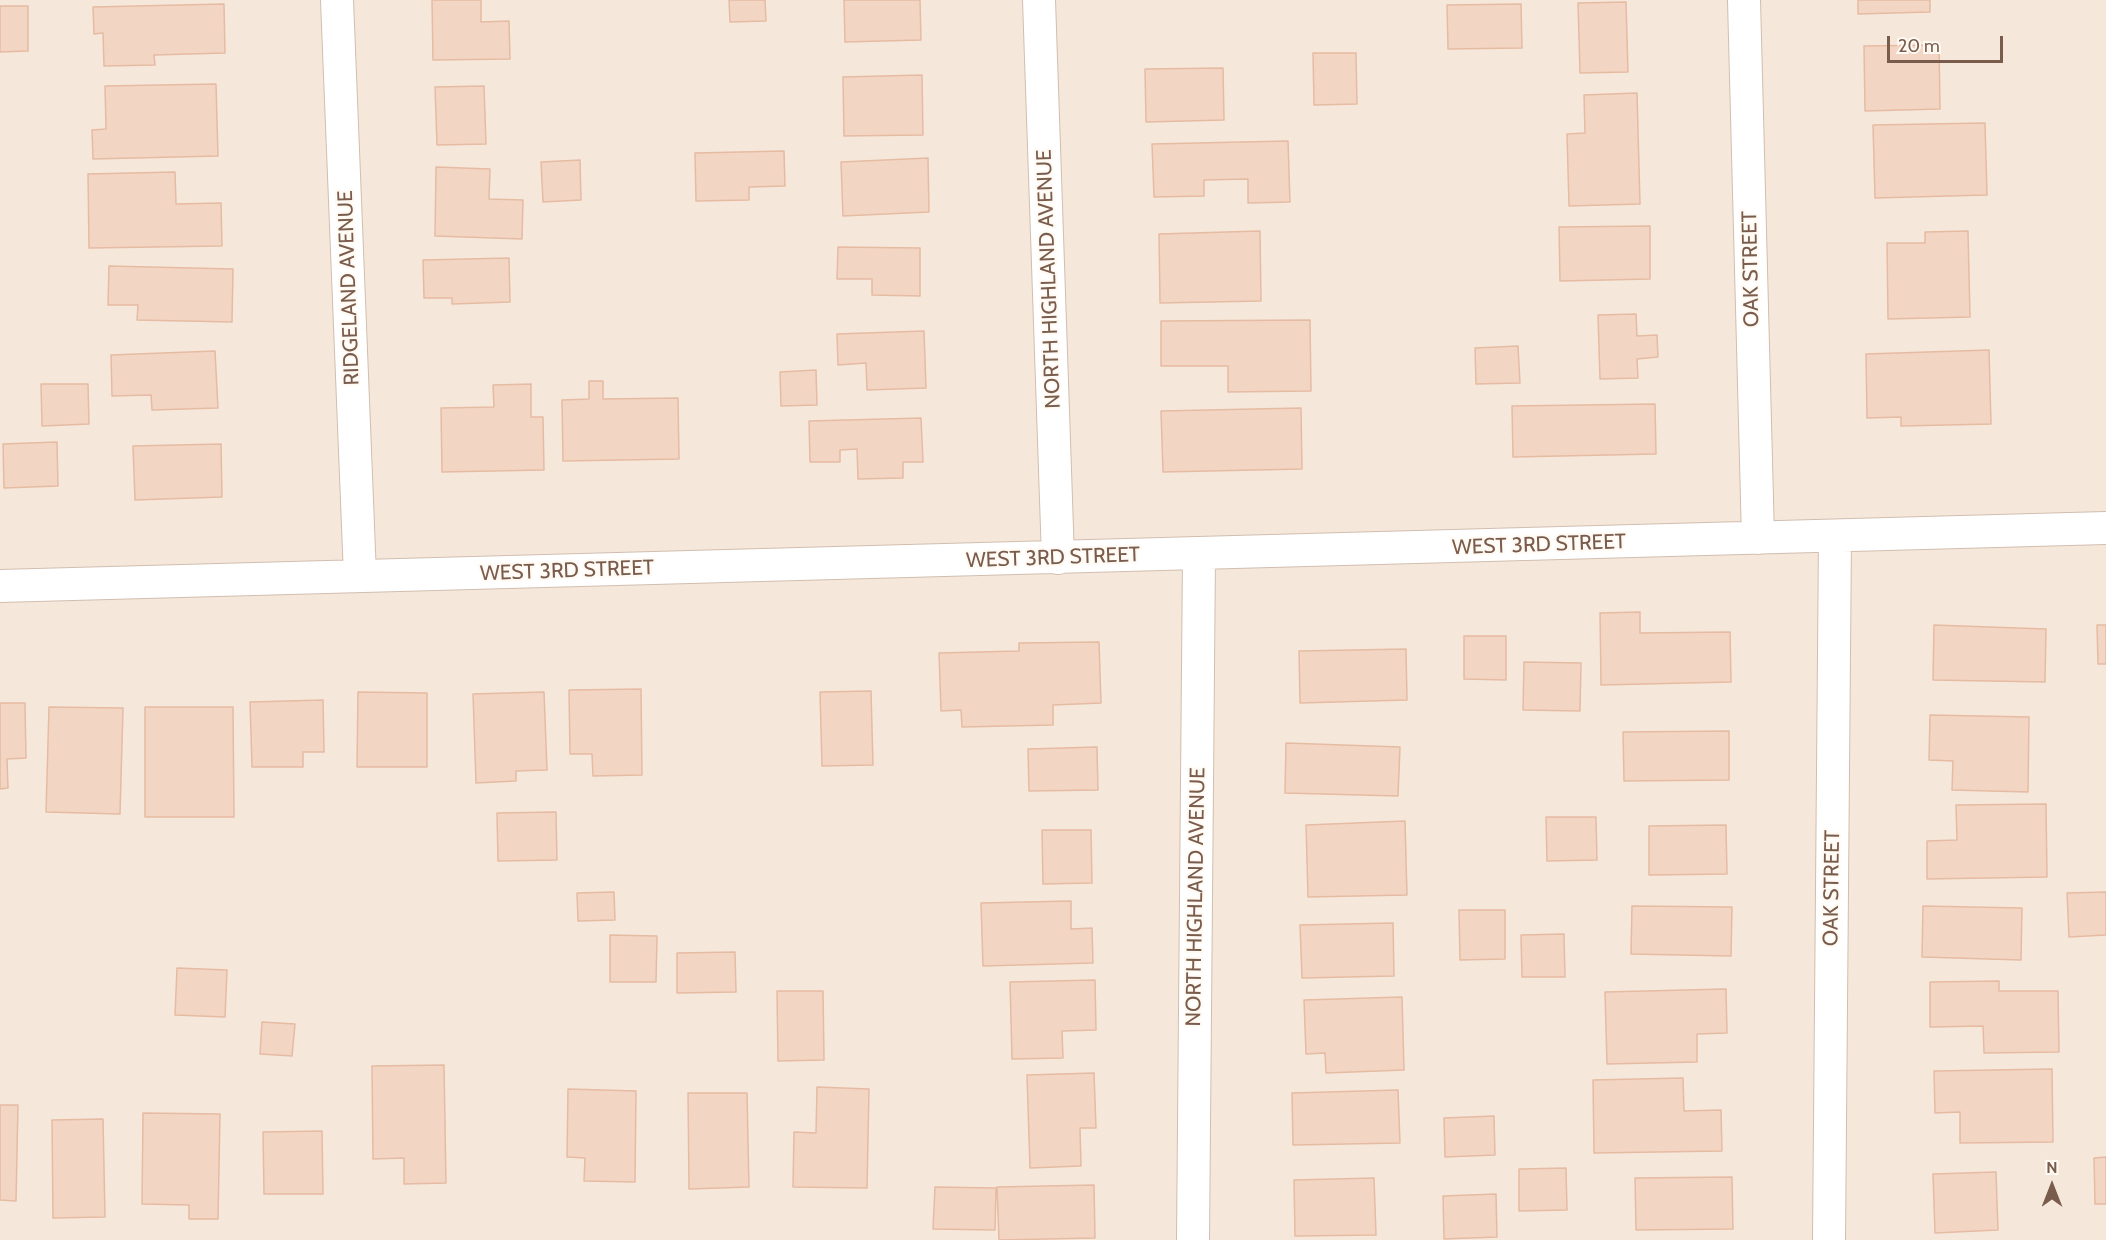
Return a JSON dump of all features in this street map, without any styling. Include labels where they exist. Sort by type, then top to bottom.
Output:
[{"type":"street","name":"RIDGELAND AVENUE","points":[[337,0],[360,576]]},
{"type":"street","name":"NORTH HIGHLAND AVENUE","points":[[1039,0],[1058,558]]},
{"type":"street","name":"OAK STREET","points":[[1744,0],[1758,538]]},
{"type":"street","name":"WEST 3RD STREET","points":[[0,586],[2106,528]]},
{"type":"street","name":"OAK STREET","points":[[1829,1240],[1835,537]]},
{"type":"street","name":"NORTH HIGHLAND AVENUE","points":[[1193,1240],[1199,554]]},
{"type":"shaded area","points":[[0,0],[2106,0],[2106,1240],[0,1240]]},
{"type":"building","points":[[432,0],[481,0],[481,22],[509,21],[510,59],[433,60]]},
{"type":"building","points":[[729,0],[765,0],[766,21],[730,22]]},
{"type":"building","points":[[844,0],[920,0],[921,40],[845,42]]},
{"type":"building","points":[[1858,0],[1930,0],[1930,12],[1858,14]]},
{"type":"building","points":[[1626,2],[1628,72],[1580,73],[1578,3]]},
{"type":"building","points":[[224,4],[225,53],[154,55],[155,65],[104,66],[103,33],[94,34],[93,7]]},
{"type":"building","points":[[1521,4],[1522,48],[1448,49],[1447,5]]},
{"type":"building","points":[[0,6],[28,6],[28,51],[0,52]]},
{"type":"building","points":[[1939,45],[1940,109],[1865,111],[1864,46]]},
{"type":"building","points":[[1313,53],[1356,53],[1357,104],[1314,105]]},
{"type":"building","points":[[1223,68],[1224,120],[1146,122],[1145,69]]},
{"type":"building","points":[[922,75],[923,135],[844,136],[843,77]]},
{"type":"building","points":[[216,84],[218,156],[93,159],[92,130],[106,129],[105,86]]},
{"type":"building","points":[[484,86],[486,144],[437,145],[435,87]]},
{"type":"building","points":[[1637,93],[1640,204],[1569,206],[1567,134],[1585,133],[1584,95]]},
{"type":"building","points":[[1985,123],[1987,195],[1875,198],[1873,125]]},
{"type":"building","points":[[1288,141],[1290,202],[1248,203],[1248,179],[1204,180],[1204,196],[1154,197],[1152,144]]},
{"type":"building","points":[[784,151],[785,186],[749,187],[749,200],[696,201],[695,153]]},
{"type":"building","points":[[928,158],[929,212],[843,216],[841,162]]},
{"type":"building","points":[[580,160],[581,200],[543,202],[541,162]]},
{"type":"building","points":[[436,167],[490,169],[489,199],[523,200],[522,239],[435,236]]},
{"type":"building","points":[[175,172],[176,204],[221,203],[222,246],[89,248],[88,174]]},
{"type":"building","points":[[1650,226],[1650,279],[1560,281],[1559,227]]},
{"type":"building","points":[[1260,231],[1261,301],[1160,303],[1159,234]]},
{"type":"building","points":[[1968,231],[1970,317],[1888,319],[1887,243],[1925,243],[1925,232]]},
{"type":"building","points":[[838,247],[920,248],[920,296],[872,295],[872,279],[837,279]]},
{"type":"building","points":[[509,258],[510,302],[452,304],[452,298],[424,298],[423,260]]},
{"type":"building","points":[[109,266],[233,269],[232,322],[137,320],[138,305],[108,305]]},
{"type":"building","points":[[1636,314],[1637,336],[1657,335],[1658,357],[1637,359],[1638,378],[1600,379],[1598,315]]},
{"type":"building","points":[[1310,320],[1311,391],[1228,392],[1228,366],[1161,366],[1161,321]]},
{"type":"building","points":[[924,331],[926,388],[867,390],[866,363],[838,365],[837,334]]},
{"type":"building","points":[[1518,346],[1520,383],[1476,384],[1475,348]]},
{"type":"building","points":[[1989,350],[1991,424],[1901,426],[1901,417],[1867,418],[1866,354]]},
{"type":"building","points":[[215,351],[218,408],[152,410],[151,395],[112,396],[111,355]]},
{"type":"building","points":[[816,370],[817,405],[781,406],[780,372]]},
{"type":"building","points":[[589,381],[603,381],[603,399],[678,398],[679,459],[563,461],[562,400],[589,399]]},
{"type":"building","points":[[41,384],[88,384],[89,424],[42,426]]},
{"type":"building","points":[[531,384],[531,417],[543,417],[544,470],[442,472],[441,408],[494,407],[493,385]]},
{"type":"building","points":[[1655,404],[1656,454],[1513,457],[1512,406]]},
{"type":"building","points":[[1301,408],[1302,469],[1163,472],[1161,411]]},
{"type":"building","points":[[921,418],[923,462],[903,462],[903,478],[858,479],[857,449],[840,450],[840,462],[810,462],[809,421]]},
{"type":"building","points":[[57,442],[58,486],[4,488],[3,444]]},
{"type":"building","points":[[221,444],[222,497],[135,500],[133,446]]},
{"type":"building","points":[[1640,612],[1640,633],[1730,632],[1731,682],[1601,685],[1600,613]]},
{"type":"building","points":[[1934,625],[2046,629],[2045,682],[1933,680]]},
{"type":"building","points":[[2097,625],[2106,625],[2106,664],[2098,664]]},
{"type":"building","points":[[1464,636],[1506,636],[1506,680],[1464,679]]},
{"type":"building","points":[[1099,642],[1101,703],[1053,705],[1053,725],[962,727],[961,710],[941,711],[939,653],[1019,651],[1019,643]]},
{"type":"building","points":[[1406,649],[1407,700],[1300,703],[1299,651]]},
{"type":"building","points":[[1524,662],[1581,663],[1580,711],[1523,710]]},
{"type":"building","points":[[641,689],[642,775],[593,776],[592,754],[570,754],[569,690]]},
{"type":"building","points":[[871,691],[873,765],[822,766],[820,692]]},
{"type":"building","points":[[358,692],[427,693],[427,767],[357,767]]},
{"type":"building","points":[[544,692],[547,770],[516,771],[516,781],[476,783],[473,694]]},
{"type":"building","points":[[323,700],[324,752],[303,752],[303,767],[252,767],[250,702]]},
{"type":"building","points":[[0,703],[25,703],[26,758],[7,759],[8,788],[0,789]]},
{"type":"building","points":[[49,707],[123,708],[120,814],[46,812]]},
{"type":"building","points":[[145,707],[233,707],[234,817],[145,817]]},
{"type":"building","points":[[1930,715],[2029,717],[2028,792],[1952,790],[1953,761],[1929,760]]},
{"type":"building","points":[[1729,731],[1729,780],[1624,781],[1623,732]]},
{"type":"building","points":[[1286,743],[1400,747],[1398,796],[1285,793]]},
{"type":"building","points":[[1097,747],[1098,790],[1029,791],[1028,749]]},
{"type":"building","points":[[2046,804],[2047,877],[1927,879],[1927,841],[1957,840],[1956,805]]},
{"type":"building","points":[[556,812],[557,860],[498,861],[497,813]]},
{"type":"building","points":[[1546,817],[1596,817],[1597,860],[1547,861]]},
{"type":"building","points":[[1405,821],[1407,895],[1308,897],[1306,825]]},
{"type":"building","points":[[1726,825],[1727,874],[1649,875],[1649,826]]},
{"type":"building","points":[[1042,830],[1091,830],[1092,883],[1043,884]]},
{"type":"building","points":[[614,892],[615,920],[578,921],[577,893]]},
{"type":"building","points":[[2106,892],[2106,935],[2069,937],[2067,893]]},
{"type":"building","points":[[1071,901],[1071,929],[1092,928],[1093,963],[983,966],[981,903]]},
{"type":"building","points":[[1632,906],[1732,907],[1731,956],[1631,954]]},
{"type":"building","points":[[1923,906],[2022,908],[2021,960],[1922,957]]},
{"type":"building","points":[[1459,910],[1505,910],[1505,959],[1460,960]]},
{"type":"building","points":[[1393,923],[1394,976],[1302,978],[1300,925]]},
{"type":"building","points":[[1564,934],[1565,977],[1522,977],[1521,935]]},
{"type":"building","points":[[610,935],[657,936],[656,982],[610,982]]},
{"type":"building","points":[[735,952],[736,992],[677,993],[677,953]]},
{"type":"building","points":[[177,968],[227,970],[225,1017],[175,1015]]},
{"type":"building","points":[[1095,980],[1096,1030],[1062,1031],[1063,1058],[1012,1059],[1010,982]]},
{"type":"building","points":[[1999,981],[1999,991],[2058,991],[2059,1052],[1984,1053],[1983,1026],[1930,1027],[1930,982]]},
{"type":"building","points":[[1726,989],[1727,1033],[1697,1034],[1697,1062],[1607,1064],[1605,992]]},
{"type":"building","points":[[777,991],[823,991],[824,1060],[778,1061]]},
{"type":"building","points":[[1402,997],[1404,1070],[1326,1073],[1325,1053],[1306,1054],[1304,1000]]},
{"type":"building","points":[[262,1022],[295,1024],[292,1056],[260,1054]]},
{"type":"building","points":[[444,1065],[446,1183],[404,1184],[404,1158],[373,1159],[372,1066]]},
{"type":"building","points":[[2052,1069],[2053,1142],[1960,1143],[1960,1112],[1935,1113],[1934,1071]]},
{"type":"building","points":[[1094,1073],[1096,1128],[1080,1128],[1081,1166],[1030,1168],[1027,1075]]},
{"type":"building","points":[[1683,1078],[1684,1111],[1721,1110],[1722,1151],[1594,1153],[1593,1080]]},
{"type":"building","points":[[817,1087],[869,1089],[867,1188],[793,1187],[794,1132],[816,1133]]},
{"type":"building","points":[[568,1089],[636,1091],[635,1182],[584,1181],[585,1158],[567,1157]]},
{"type":"building","points":[[1398,1090],[1400,1143],[1293,1145],[1292,1093]]},
{"type":"building","points":[[688,1093],[747,1093],[749,1187],[689,1189]]},
{"type":"building","points":[[0,1105],[18,1105],[16,1201],[0,1200]]},
{"type":"building","points":[[143,1113],[220,1114],[218,1219],[189,1219],[189,1205],[142,1204]]},
{"type":"building","points":[[1494,1116],[1495,1155],[1445,1157],[1444,1118]]},
{"type":"building","points":[[103,1119],[105,1217],[53,1218],[52,1120]]},
{"type":"building","points":[[322,1131],[323,1194],[264,1194],[263,1132]]},
{"type":"building","points":[[2106,1157],[2106,1204],[2095,1204],[2094,1158]]},
{"type":"building","points":[[1566,1168],[1567,1210],[1519,1211],[1519,1169]]},
{"type":"building","points":[[1996,1172],[1998,1230],[1935,1233],[1933,1174]]},
{"type":"building","points":[[1732,1177],[1733,1229],[1636,1230],[1635,1178]]},
{"type":"building","points":[[1374,1178],[1376,1235],[1295,1236],[1294,1180]]},
{"type":"building","points":[[1094,1185],[1095,1238],[999,1240],[997,1187]]},
{"type":"building","points":[[935,1187],[996,1188],[995,1230],[933,1229]]},
{"type":"building","points":[[1496,1194],[1497,1237],[1444,1239],[1443,1196]]}]
